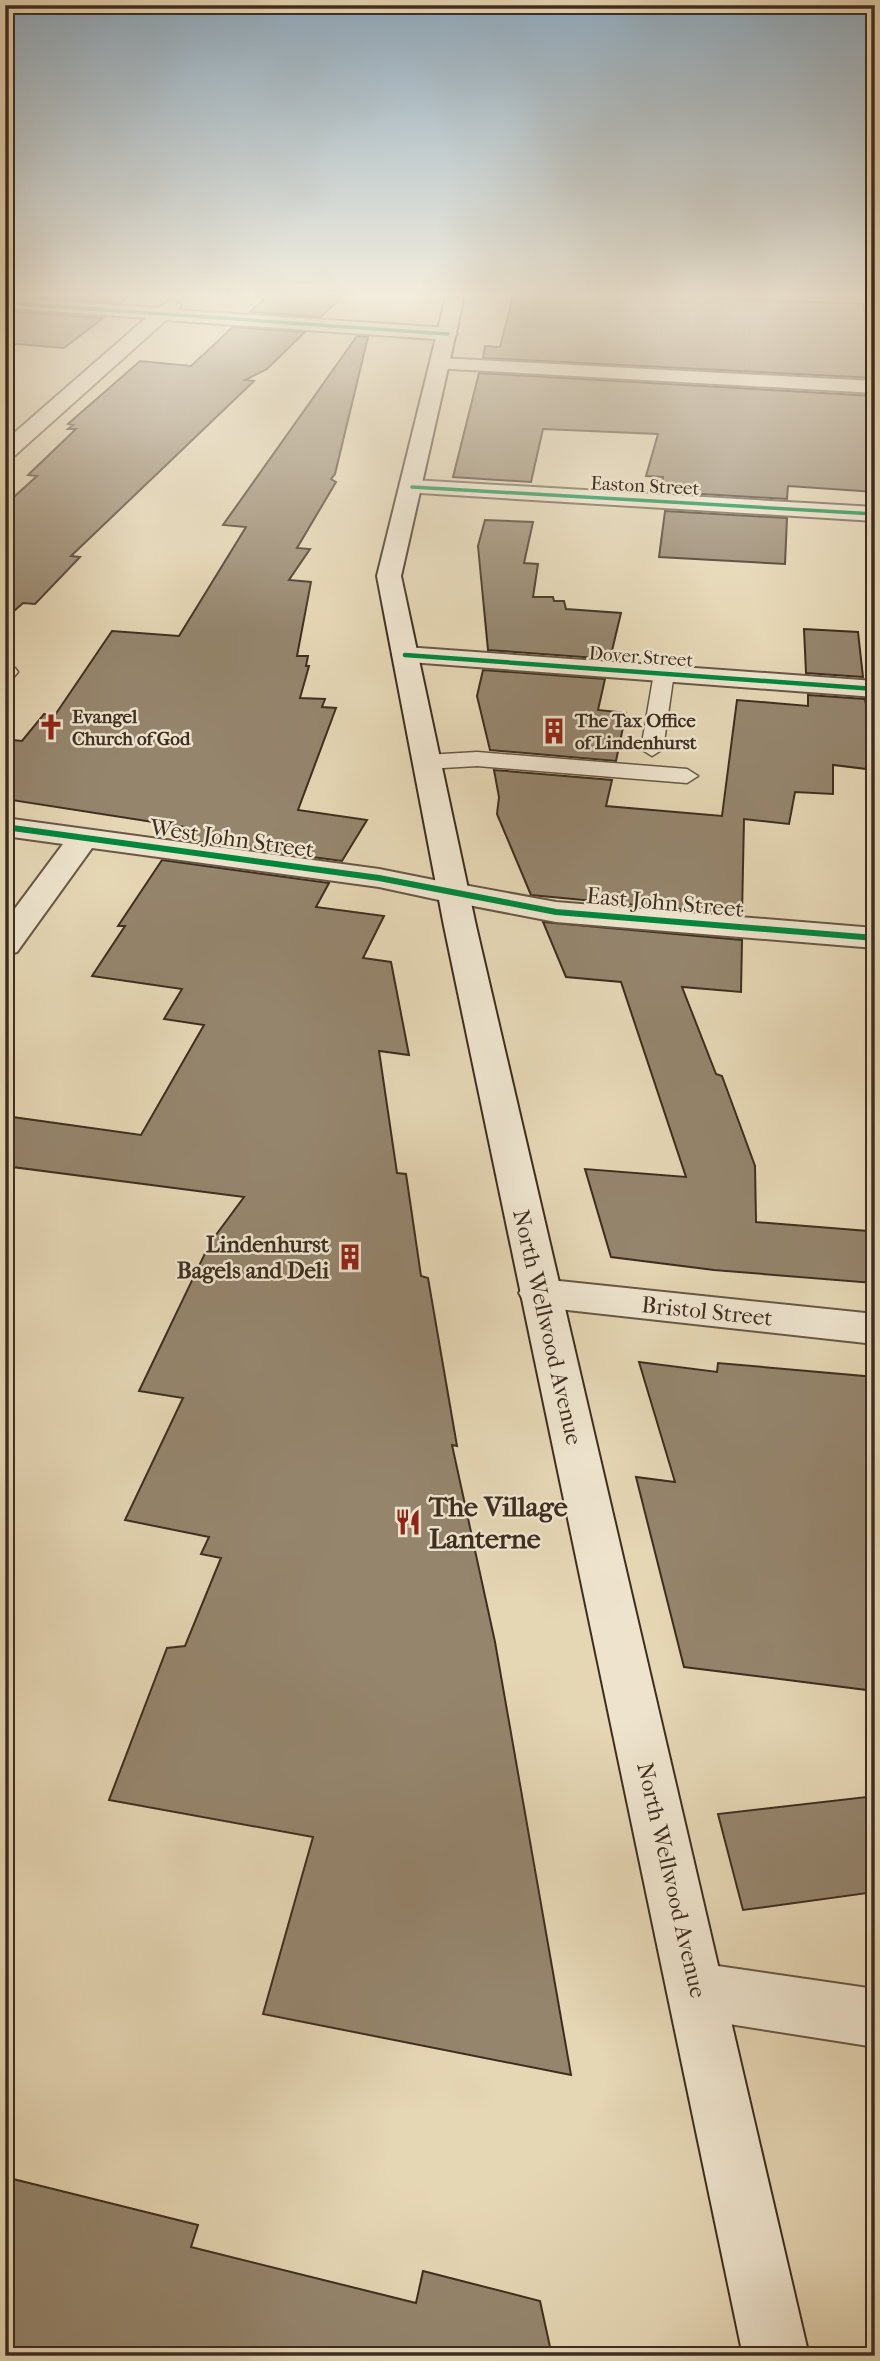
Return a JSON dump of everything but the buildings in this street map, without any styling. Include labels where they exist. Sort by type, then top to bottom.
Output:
[{"type":"street","points":[[5,452],[56,407]]},
{"type":"street","name":"North Wellwood Avenue","points":[[430,407],[389,576],[453,893],[776,2356]]},
{"type":"street","name":"Easton Street","points":[[412,487],[875,514]]},
{"type":"street","name":"Dover Street","points":[[405,654],[875,689]]},
{"type":"street","name":"West John Street","points":[[5,827],[379,878],[453,893]]},
{"type":"street","points":[[5,945],[84,837]]},
{"type":"street","name":"East John Street","points":[[453,893],[556,912],[875,938]]},
{"type":"street","name":"Bristol Street","points":[[540,1293],[875,1329]]},
{"type":"street","points":[[697,1991],[875,2018]]},
{"type":"lane","points":[[652,749],[664,673]]},
{"type":"lane","points":[[426,762],[477,759],[687,776]]},
{"type":"cycle path","points":[[412,487],[875,514]]},
{"type":"cycle path","points":[[405,655],[875,689]]},
{"type":"cycle path","points":[[5,827],[379,878],[556,912],[875,938]]},
{"type":"place","name":"Evangel Church of God","points":[[51,727]]},
{"type":"place","name":"The Tax Office of Lindenhurst","points":[[554,731]]},
{"type":"place","name":"Lindenhurst Bagels and Deli","points":[[350,1257]]},
{"type":"place","name":"The Village Lanterne","points":[[408,1522]]}]
